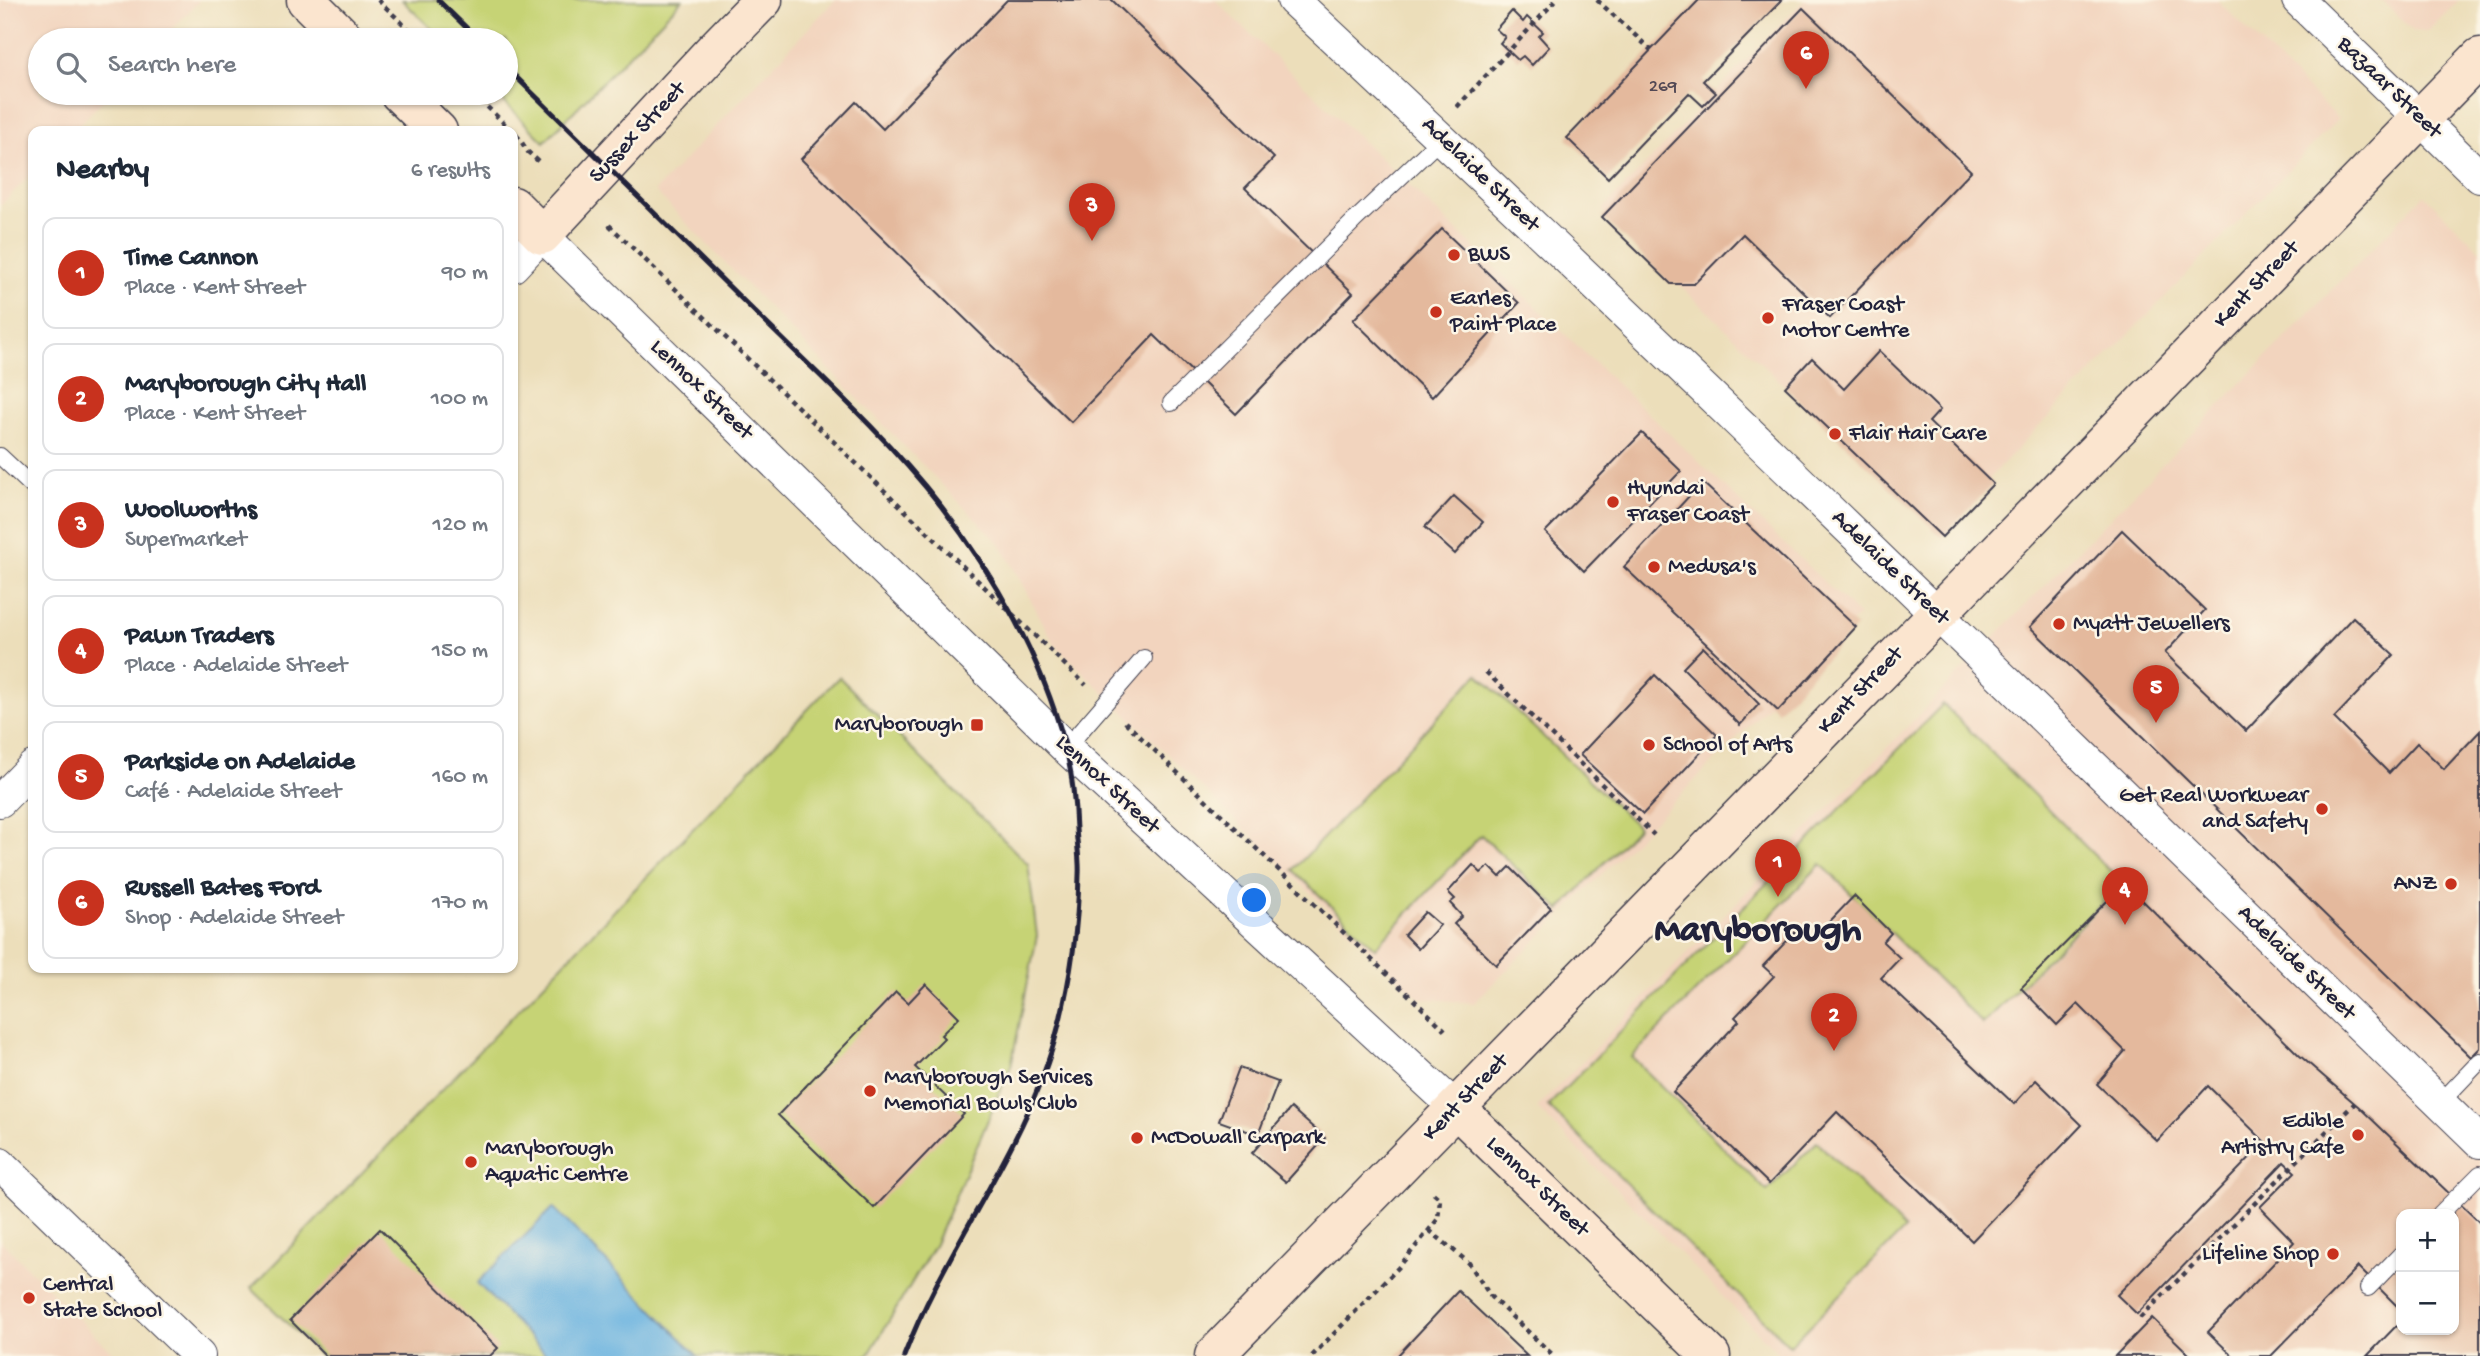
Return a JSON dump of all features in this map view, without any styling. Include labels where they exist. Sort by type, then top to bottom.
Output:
[{"type":"main road","points":[[306,0],[334,28]]},
{"type":"main road","name":"Sussex Street","points":[[542,234],[763,0]]},
{"type":"main road","name":"Kent Street","points":[[1214,1356],[2480,57]]},
{"type":"main road","points":[[411,105],[433,126]]},
{"type":"main road","name":"Lennox Street","points":[[518,211],[542,234]]},
{"type":"main road","name":"Lennox Street","points":[[1456,1108],[1710,1356]]},
{"type":"street","name":"Adelaide Street","points":[[1293,0],[1442,138],[1937,613],[2480,1142]]},
{"type":"street","name":"Bazaar Street","points":[[2298,0],[2480,177]]},
{"type":"street","name":"Sussex Street","points":[[518,260],[542,234]]},
{"type":"street","name":"Lennox Street","points":[[542,234],[1066,748],[1456,1108]]},
{"type":"street","points":[[0,801],[28,771]]},
{"type":"street","points":[[0,1164],[199,1356]]},
{"type":"lane","points":[[1171,403],[1354,221],[1442,138]]},
{"type":"lane","points":[[0,456],[28,482]]},
{"type":"lane","points":[[1066,748],[1144,658]]},
{"type":"lane","points":[[2440,1103],[2480,1061]]},
{"type":"lane","points":[[2446,1209],[2480,1174]]},
{"type":"lane","points":[[2368,1287],[2396,1259]]},
{"type":"path","points":[[378,0],[407,28]]},
{"type":"path","points":[[1472,91],[1556,0]]},
{"type":"path","points":[[1597,0],[1651,50]]},
{"type":"path","points":[[486,105],[507,126]]},
{"type":"path","points":[[518,137],[538,161]]},
{"type":"path","points":[[609,225],[1445,1030]]},
{"type":"path","points":[[1486,672],[1654,835]]},
{"type":"path","points":[[2140,1318],[2355,1103]]},
{"type":"path","points":[[1312,1356],[1398,1268],[1438,1219],[1440,1199],[1433,1193]]},
{"type":"path","points":[[1429,1230],[1469,1263],[1491,1297],[1554,1356]]},
{"type":"shaded area","points":[[0,0],[200,0],[173,28],[28,28],[28,105],[98,105],[78,126],[28,126],[28,177],[0,206]]},
{"type":"shaded area","name":"Maryborough","points":[[835,0],[1215,0],[1859,615],[1474,1003],[1419,998],[1055,645],[1001,545],[655,191]]},
{"type":"shaded area","points":[[1804,0],[2217,0],[2338,119],[1988,479],[1993,484],[1942,537],[1602,210]]},
{"type":"shaded area","points":[[2381,0],[2459,0],[2427,32],[2413,31]]},
{"type":"shaded area","name":"Maryborough","points":[[2424,195],[2480,250],[2480,1356],[1781,1356],[1537,1108]]},
{"type":"shaded area","name":"Central State School","points":[[0,1240],[116,1356],[0,1356]]},
{"type":"green space","points":[[402,0],[682,0],[544,142],[507,105],[518,105],[518,28],[431,28]]},
{"type":"green space","points":[[1478,674],[1638,827],[1560,910],[1481,835],[1375,948],[1293,870]]},
{"type":"green space","points":[[839,677],[1028,864],[1037,936],[1011,1066],[935,1244],[868,1356],[321,1356],[251,1288]]},
{"type":"green space","points":[[1943,704],[2122,883],[1983,1024],[1821,864],[1632,1057],[1767,1191],[1817,1142],[1905,1229],[1790,1346],[1548,1106]]},
{"type":"water","points":[[553,1208],[698,1356],[548,1356],[477,1283]]},
{"type":"building","points":[[1007,0],[1112,0],[1274,158],[1245,188],[1353,293],[1236,414],[1154,335],[1071,422],[801,159],[856,102],[883,129]]},
{"type":"building","points":[[1699,0],[1782,0],[1703,81],[1716,93],[1703,106],[1689,93],[1608,178],[1567,138]]},
{"type":"building","points":[[1803,8],[1971,171],[1830,318],[1743,234],[1694,284],[1671,284],[1602,217]]},
{"type":"building","points":[[1512,11],[1523,22],[1527,17],[1543,32],[1539,36],[1549,47],[1532,65],[1523,56],[1518,60],[1500,43],[1505,37],[1496,29]]},
{"type":"building","name":"Earles Paint Place","points":[[1442,229],[1519,303],[1432,397],[1353,320]]},
{"type":"building","points":[[1879,351],[1940,410],[1929,422],[1993,484],[1942,537],[1785,387],[1812,358],[1844,389]]},
{"type":"building","name":"Hyundai Fraser Coast","points":[[1642,433],[1681,471],[1584,571],[1545,532]]},
{"type":"building","points":[[1702,482],[1856,627],[1778,711],[1624,567]]},
{"type":"building","points":[[1454,496],[1483,522],[1455,554],[1425,527]]},
{"type":"building","points":[[2122,530],[2205,610],[2165,653],[2246,731],[2353,617],[2394,655],[2334,718],[2389,773],[2417,743],[2444,769],[2480,731],[2480,1048],[2471,1057],[2030,627]]},
{"type":"building","points":[[1703,647],[1759,704],[1740,725],[1683,668]]},
{"type":"building","name":"School of Arts","points":[[1655,675],[1717,735],[1643,814],[1580,755]]},
{"type":"building","points":[[1473,865],[1481,873],[1489,866],[1500,877],[1510,867],[1551,908],[1496,965],[1454,924],[1462,916],[1450,903],[1455,899],[1448,892]]},
{"type":"building","points":[[2125,883],[2299,1055],[2359,1107],[2480,1223],[2480,1356],[2367,1356],[2396,1326],[2396,1335],[2459,1335],[2459,1209],[2396,1209],[2396,1305],[2358,1267],[2271,1356],[2233,1356],[2208,1332],[2294,1242],[2260,1207],[2295,1172],[2284,1162],[2137,1314],[2117,1295],[2265,1142],[2208,1086],[2157,1141],[2097,1084],[2125,1051],[2078,1004],[2057,1025],[2021,988]]},
{"type":"building","points":[[1854,896],[1891,933],[1883,942],[1900,958],[1881,978],[2014,1104],[2036,1080],[2082,1125],[1972,1241],[1837,1112],[1769,1184],[1673,1092],[1739,1021],[1735,1017],[1774,976],[1763,966],[1800,927],[1813,939]]},
{"type":"building","points":[[1425,912],[1440,925],[1418,949],[1404,935]]},
{"type":"building","name":"Maryborough Services Memorial Bowls Club","points":[[926,984],[959,1017],[941,1035],[944,1038],[915,1067],[964,1114],[874,1208],[778,1115],[896,992],[908,1003]]},
{"type":"building","points":[[1239,1068],[1278,1082],[1258,1135],[1219,1121]]},
{"type":"building","points":[[1291,1108],[1325,1138],[1286,1182],[1252,1153]]},
{"type":"building","points":[[380,1229],[498,1348],[490,1356],[326,1356],[290,1320]]},
{"type":"building","points":[[1458,1291],[1527,1356],[1397,1356]]},
{"type":"building","points":[[2152,1318],[2191,1356],[2115,1356]]},
{"type":"railway","points":[[438,0],[467,28]]},
{"type":"railway","points":[[518,79],[853,408],[941,506],[980,561],[1015,620],[1044,681],[1065,745],[1074,797],[1079,864],[1075,933],[1058,1028],[1045,1071],[1027,1113],[942,1274],[904,1356]]},
{"type":"place","name":"Russell Bates Ford","points":[[1806,89]]},
{"type":"place","name":"Woolworths","points":[[1092,241]]},
{"type":"place","name":"BWS","points":[[1454,255]]},
{"type":"place","name":"Earles Paint Place","points":[[1436,312]]},
{"type":"place","name":"Fraser Coast Motor Centre","points":[[1768,318]]},
{"type":"place","name":"Flair Hair Care","points":[[1835,434]]},
{"type":"place","name":"Hyundai Fraser Coast","points":[[1613,502]]},
{"type":"place","name":"Medusa's","points":[[1654,567]]},
{"type":"place","name":"Myatt Jewellers","points":[[2059,624]]},
{"type":"place","name":"Parkside on Adelaide","points":[[2156,723]]},
{"type":"place","name":"Maryborough","points":[[977,725]]},
{"type":"place","name":"School of Arts","points":[[1649,745]]},
{"type":"place","name":"Get Real Workwear and Safety","points":[[2322,809]]},
{"type":"place","name":"ANZ","points":[[2451,884]]},
{"type":"place","name":"Time Cannon","points":[[1778,897]]},
{"type":"place","name":"Pawn Traders","points":[[2125,925]]},
{"type":"place","name":"Maryborough City Hall","points":[[1834,1051]]},
{"type":"place","name":"Maryborough Services Memorial Bowls Club","points":[[870,1091]]},
{"type":"place","name":"Edible Artistry Cafe","points":[[2358,1135]]},
{"type":"place","name":"McDowall Carpark","points":[[1137,1138]]},
{"type":"place","name":"Maryborough Aquatic Centre","points":[[471,1162]]},
{"type":"place","name":"Lifeline Shop","points":[[2333,1254]]},
{"type":"place","name":"Central State School","points":[[29,1298]]},
{"type":"district","name":"Maryborough","points":[[1758,932]]}]
